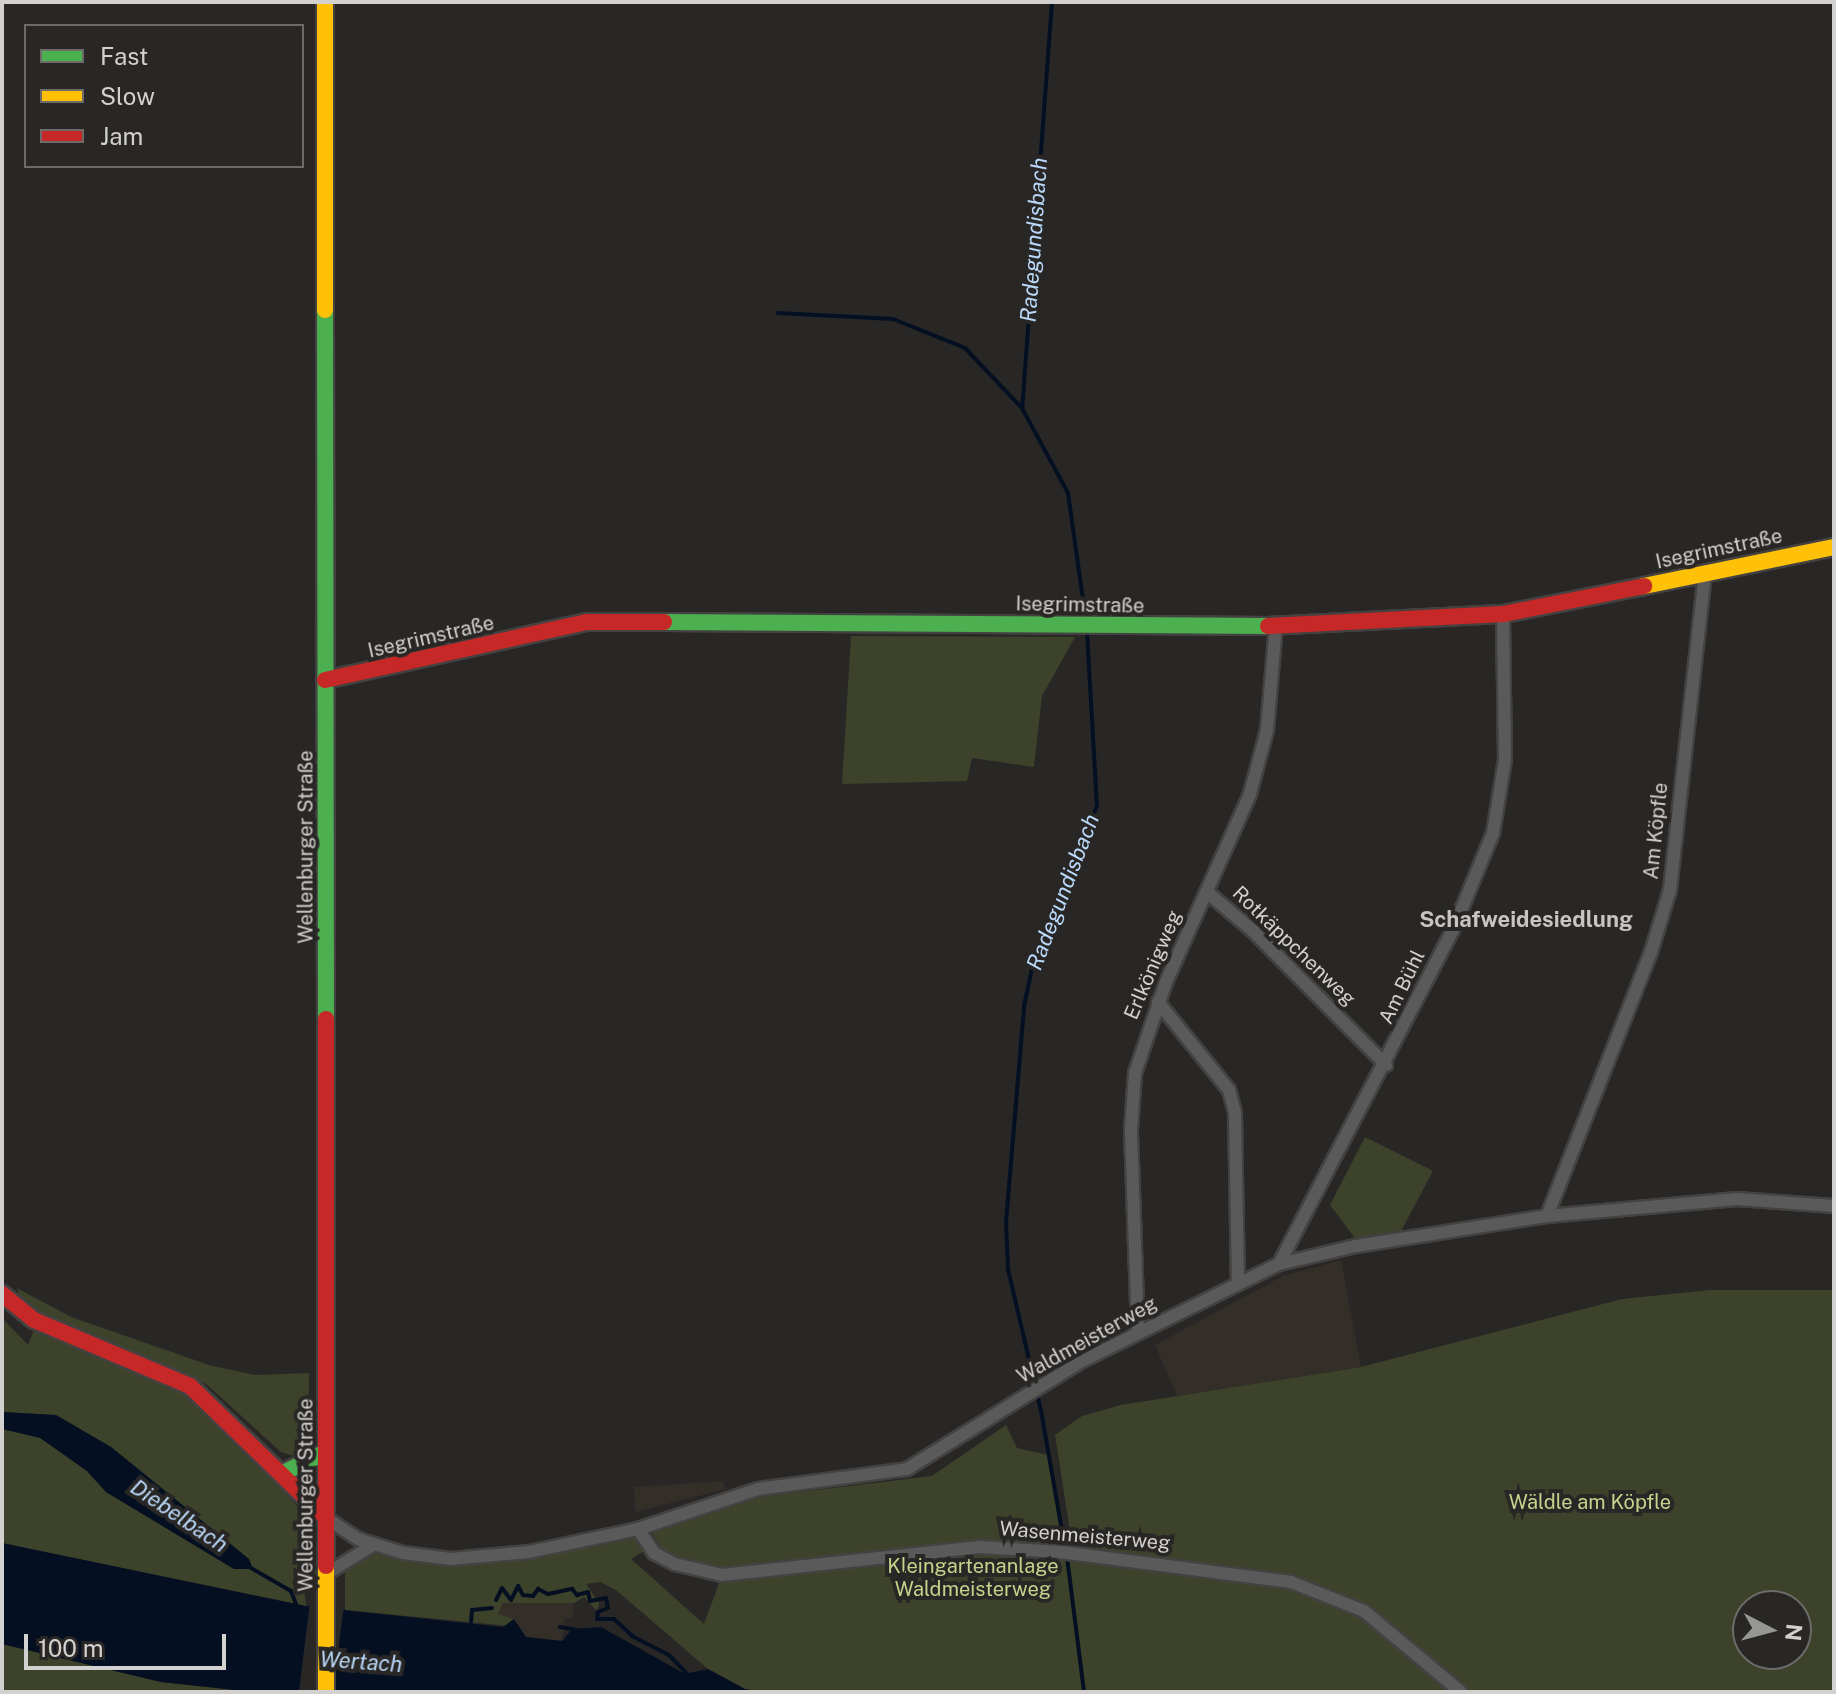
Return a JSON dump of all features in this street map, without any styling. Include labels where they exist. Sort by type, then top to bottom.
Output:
[{"type":"street","name":"Wellenburger Straße","points":[[325,2],[326,1692]]},
{"type":"street","name":"Isegrimstraße","points":[[325,680],[587,622],[1276,626],[1503,614],[1834,547]]},
{"type":"street","name":"Am Köpfle","points":[[1547,1216],[1651,952],[1670,890],[1705,573]]},
{"type":"street","name":"Am Bühl","points":[[1279,1264],[1386,1065],[1474,882],[1503,798],[1503,614]]},
{"type":"street","name":"Erlkönigweg","points":[[1138,1332],[1131,1121],[1140,1052],[1158,1002],[1256,773],[1267,730],[1276,626]]},
{"type":"street","name":"Rotkäppchenweg","points":[[1207,892],[1253,931],[1386,1065]]},
{"type":"street","points":[[1158,1002],[1229,1090],[1235,1113],[1238,1284]]},
{"type":"street","name":"Waldmeisterweg","points":[[326,1518],[373,1545],[451,1559],[529,1552],[638,1529],[758,1489],[907,1469],[1045,1384],[1138,1332],[1279,1264],[1356,1246],[1547,1216],[1737,1199],[1834,1206]]},
{"type":"street","points":[[2,1294],[34,1320],[71,1338],[140,1361],[190,1386],[326,1518]]},
{"type":"street","points":[[281,1474],[326,1452]]},
{"type":"street","name":"Wasenmeisterweg","points":[[638,1529],[654,1553],[675,1564],[722,1575],[979,1547],[1065,1553],[1291,1582],[1364,1611],[1461,1692]]},
{"type":"street","points":[[326,1574],[373,1545]]},
{"type":"shaded area","points":[[1341,1260],[1361,1367],[1177,1396],[1155,1345],[1283,1276]]},
{"type":"shaded area","points":[[723,1481],[726,1489],[635,1512],[634,1487]]},
{"type":"shaded area","points":[[549,1599],[574,1603],[573,1618],[565,1618],[562,1641],[526,1637],[498,1614],[503,1603]]},
{"type":"green space","points":[[851,636],[1075,637],[1042,696],[1034,767],[972,758],[967,781],[842,784]]},
{"type":"green space","points":[[1365,1137],[1433,1171],[1398,1237],[1358,1242],[1330,1205]]},
{"type":"green space","points":[[17,1288],[71,1317],[209,1365],[255,1375],[309,1373],[308,1451],[297,1457],[281,1452],[206,1384],[40,1313],[20,1298]]},
{"type":"green space","name":"Wäldle am Köpfle","points":[[1710,1290],[1834,1290],[1834,1692],[764,1692],[745,1689],[708,1669],[616,1590],[600,1582],[586,1584],[599,1603],[597,1611],[584,1597],[574,1603],[503,1603],[498,1614],[514,1619],[511,1626],[345,1610],[345,1564],[370,1551],[451,1564],[634,1538],[644,1551],[631,1559],[704,1624],[722,1575],[667,1556],[650,1530],[758,1497],[932,1476],[1006,1425],[1017,1448],[1048,1455],[1068,1565],[1073,1551],[1055,1435],[1082,1416],[1121,1405],[1361,1367],[1622,1299]]},
{"type":"green space","points":[[2,1318],[28,1345],[35,1328],[139,1368],[204,1405],[309,1519],[317,1576],[304,1587],[306,1606],[2,1543],[2,1429],[40,1437],[87,1471],[106,1492],[234,1569],[249,1559],[111,1447],[56,1415],[2,1412]]},
{"type":"green space","points":[[2,1644],[161,1682],[254,1692],[2,1692]]},
{"type":"water","points":[[2,1412],[56,1415],[111,1447],[249,1559],[253,1569],[234,1569],[106,1492],[87,1471],[40,1438],[2,1429]]},
{"type":"water","name":"Wertach","points":[[2,1543],[306,1606],[503,1627],[514,1619],[526,1637],[562,1641],[572,1629],[601,1627],[685,1674],[708,1669],[745,1689],[764,1692],[254,1692],[161,1682],[2,1644]]},
{"type":"pier","points":[[310,1602],[344,1606],[333,1692],[299,1691]]},
{"type":"waterway","name":"Radegundisbach","points":[[1052,2],[1022,408],[1068,493],[1086,621]]},
{"type":"waterway","points":[[778,313],[893,319],[965,348],[1022,408]]},
{"type":"waterway","name":"Radegundisbach","points":[[1065,1548],[1041,1411],[1008,1269],[1006,1222],[1024,1006],[1032,969],[1097,806],[1087,630]]},
{"type":"waterway","name":"Radegundisbach","points":[[1067,1557],[1084,1692]]},
{"type":"waterway","name":"Diebelbach","points":[[251,1568],[291,1591],[297,1607]]},
{"type":"waterway","points":[[496,1600],[502,1588],[511,1600],[518,1586],[523,1595],[533,1596],[538,1589],[548,1594],[572,1589],[577,1595],[588,1592],[590,1601],[606,1598],[608,1608],[598,1612],[597,1619],[614,1619],[632,1636],[669,1655],[691,1678]]},
{"type":"waterway","points":[[471,1622],[472,1610],[492,1608]]},
{"type":"waterway","points":[[560,1627],[577,1630]]},
{"type":"traffic: fast","points":[[325,310],[326,1019]]},
{"type":"traffic: fast","points":[[664,622],[1268,626]]},
{"type":"traffic: fast","points":[[281,1474],[326,1452]]},
{"type":"traffic: slow","points":[[325,2],[325,310]]},
{"type":"traffic: slow","points":[[1644,586],[1834,547]]},
{"type":"traffic: slow","points":[[326,1566],[326,1692]]},
{"type":"traffic: jam","points":[[1268,626],[1503,614],[1644,586]]},
{"type":"traffic: jam","points":[[325,680],[587,622],[664,622]]},
{"type":"traffic: jam","points":[[326,1019],[326,1566]]},
{"type":"traffic: jam","points":[[2,1294],[34,1320],[190,1386],[326,1518]]},
{"type":"district","name":"Schafweidesiedlung","points":[[1526,920]]},
{"type":"park label","name":"Kleingartenanlage Waldmeisterweg","points":[[973,1578]]}]
